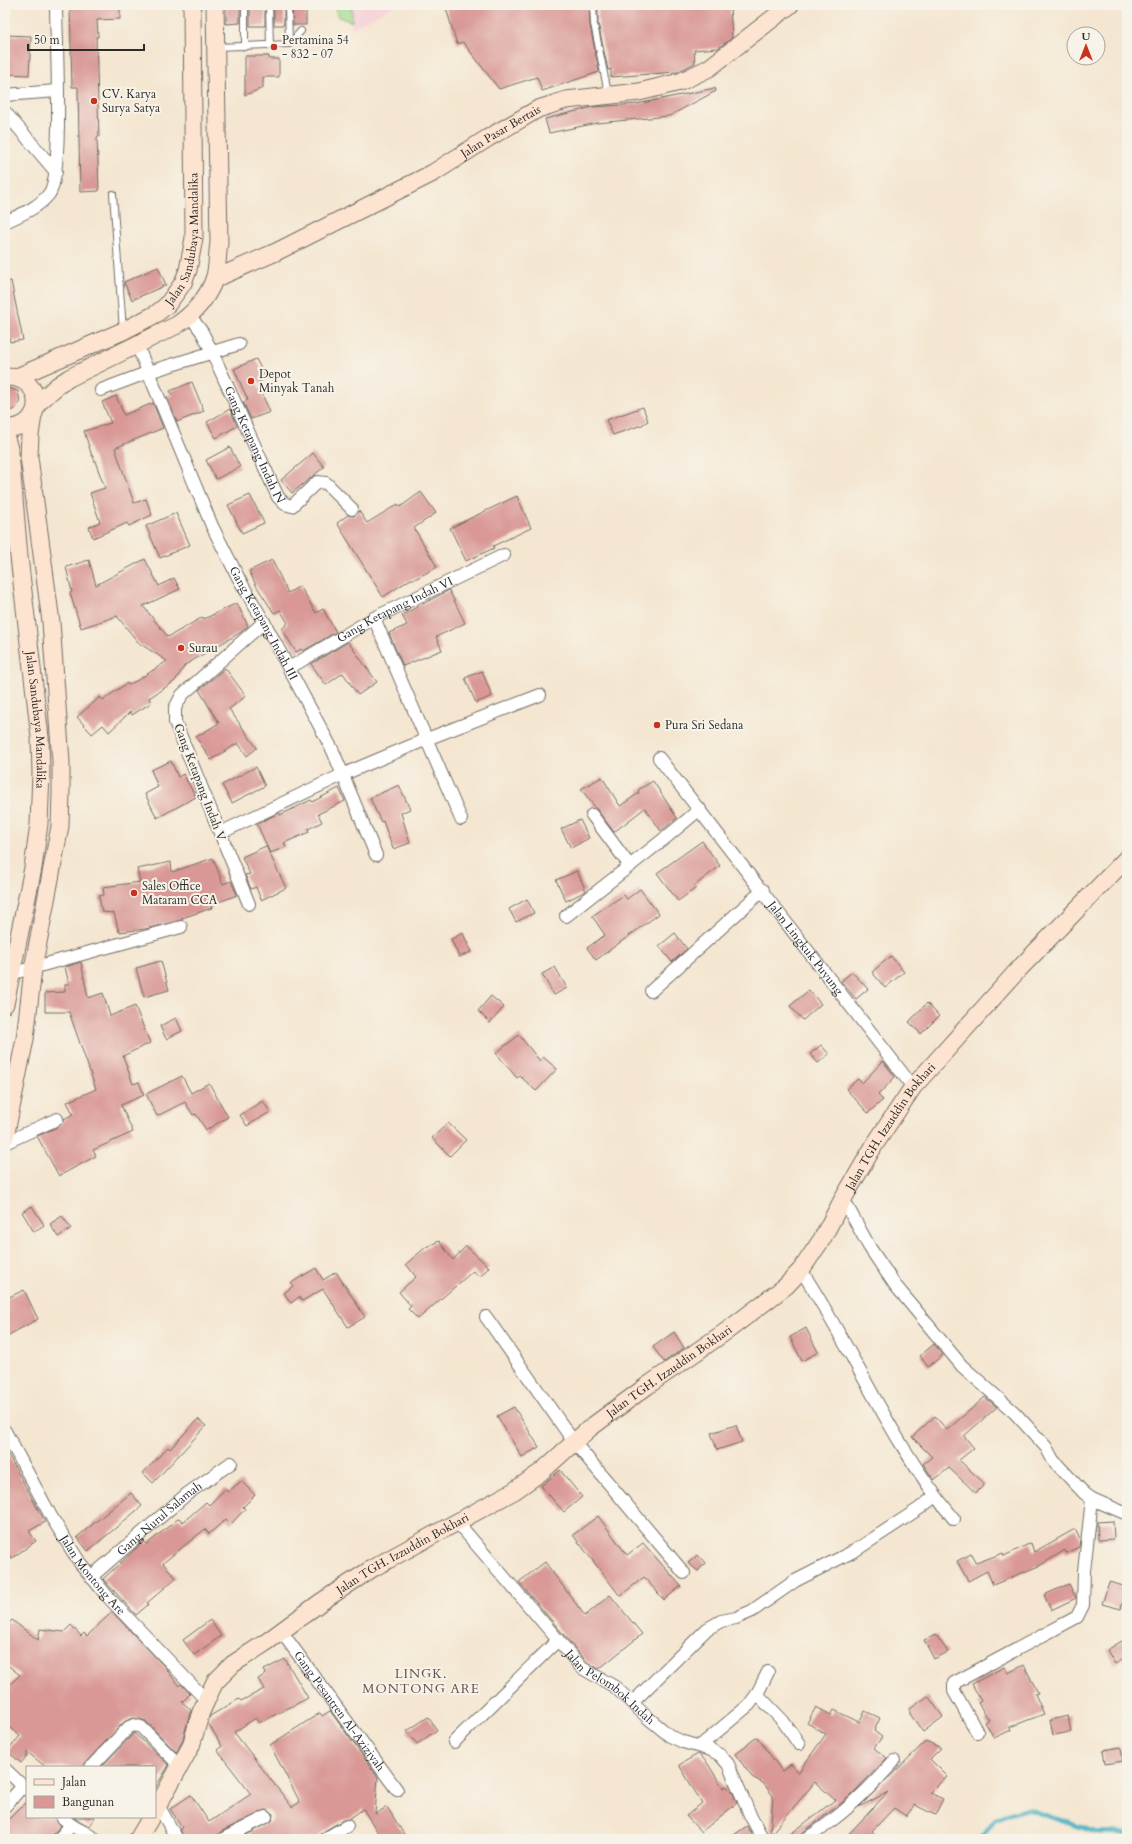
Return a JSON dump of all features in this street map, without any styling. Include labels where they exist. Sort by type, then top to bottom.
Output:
[{"type":"main road","name":"Jalan Sandubaya Mandalika","points":[[8,376],[123,331],[156,314],[176,294],[188,270],[194,238],[192,5]]},
{"type":"main road","points":[[5,428],[15,428],[26,424],[35,410],[57,386],[69,378],[177,325],[190,316],[204,297],[214,279],[218,242],[215,5]]},
{"type":"main road","name":"Jalan Pasar Bertais","points":[[214,279],[276,252],[433,173],[488,138],[538,109],[566,100],[639,92],[680,82],[708,68],[790,5]]},
{"type":"main road","points":[[194,148],[217,146]]},
{"type":"main road","points":[[5,1137],[25,1039],[33,969],[60,826],[62,762],[50,622],[29,458],[30,435],[35,410],[35,392],[28,383],[8,376]]},
{"type":"main road","name":"Jalan Sandubaya Mandalika","points":[[5,435],[10,452],[19,557],[40,737],[41,773],[39,824],[33,868],[5,1004]]},
{"type":"main road","name":"Jalan TGH. Izzuddin Bokhari","points":[[156,1809],[191,1746],[206,1700],[215,1682],[233,1664],[372,1568],[514,1491],[541,1472],[574,1442],[647,1386],[754,1312],[786,1286],[801,1270],[822,1239],[875,1144],[913,1087],[1018,970],[1127,858]]},
{"type":"main road","name":"Jalan TGH. Izzuddin Bokhari","points":[[138,1839],[151,1818]]},
{"type":"street","points":[[5,222],[37,206],[50,193],[56,172],[58,147],[56,5]]},
{"type":"street","points":[[5,96],[57,91]]},
{"type":"street","points":[[5,112],[56,172]]},
{"type":"street","points":[[190,316],[202,332],[212,352]]},
{"type":"street","points":[[101,390],[149,372],[239,344]]},
{"type":"street","name":"Gang Ketapang Indah III","points":[[137,345],[212,526],[239,579],[289,668],[344,774],[376,855]]},
{"type":"street","name":"Gang Ketapang Indah IV","points":[[212,352],[219,371],[278,497],[285,504],[292,506],[317,482],[321,481],[326,483],[352,509]]},
{"type":"street","name":"Gang Ketapang Indah VI","points":[[289,668],[374,618],[504,555]]},
{"type":"street","points":[[374,618],[461,819]]},
{"type":"street","name":"Gang Ketapang Indah V","points":[[249,904],[175,722],[175,708],[179,699],[185,692],[264,622]]},
{"type":"street","points":[[220,833],[344,774],[427,739],[540,695]]},
{"type":"street","name":"Jalan Lingkuk Puyung","points":[[659,758],[763,890],[913,1087]]},
{"type":"street","points":[[566,916],[700,809]]},
{"type":"street","points":[[592,815],[630,866]]},
{"type":"street","points":[[651,991],[763,890]]},
{"type":"street","points":[[10,974],[33,969],[180,927]]},
{"type":"street","points":[[5,1143],[57,1119]]},
{"type":"street","points":[[843,1199],[870,1248],[895,1285],[962,1366],[1016,1413],[1063,1470],[1092,1499],[1127,1514]]},
{"type":"street","points":[[801,1270],[822,1303],[878,1406],[920,1476],[954,1519]]},
{"type":"street","points":[[486,1317],[574,1442],[684,1573]]},
{"type":"street","name":"Jalan Montong Are","points":[[5,1431],[64,1537],[90,1577],[206,1700]]},
{"type":"street","name":"Gang Nurul Salamah","points":[[90,1577],[187,1494],[231,1463]]},
{"type":"street","points":[[632,1703],[714,1624],[752,1611],[795,1582],[856,1550],[920,1508],[935,1496]]},
{"type":"street","points":[[977,1732],[952,1687],[954,1683],[1077,1617],[1083,1605],[1084,1571],[1092,1499]]},
{"type":"street","name":"Jalan Pelombok Indah","points":[[457,1522],[582,1668],[615,1687],[670,1736],[682,1742],[700,1746],[720,1755],[728,1764],[751,1817],[763,1839]]},
{"type":"street","name":"Gang Pesantren Al-Aziziyah","points":[[281,1631],[397,1790]]},
{"type":"street","points":[[454,1742],[558,1640]]},
{"type":"street","points":[[700,1746],[749,1705],[757,1694],[768,1672]]},
{"type":"street","points":[[757,1694],[783,1720],[799,1744]]},
{"type":"street","points":[[92,1766],[128,1727],[134,1725],[140,1727],[180,1766]]},
{"type":"street","points":[[806,1839],[836,1819],[870,1789],[894,1761]]},
{"type":"street","points":[[5,1769],[25,1788],[5,1806]]},
{"type":"street","points":[[156,1812],[177,1839]]},
{"type":"street","points":[[223,1839],[266,1817]]},
{"type":"street","points":[[58,1839],[67,1821],[96,1839]]},
{"type":"street","points":[[325,1839],[346,1826]]},
{"type":"lane","points":[[245,47],[246,5]]},
{"type":"lane","points":[[269,5],[270,46]]},
{"type":"lane","points":[[288,5],[289,44]]},
{"type":"lane","points":[[593,5],[594,24],[608,95]]},
{"type":"lane","points":[[216,47],[270,46],[289,44],[301,31]]},
{"type":"lane","points":[[113,194],[123,331]]},
{"type":"shaded area","points":[[352,5],[395,5],[352,28]]},
{"type":"green space","points":[[325,5],[352,5],[352,22],[338,17],[335,7]]},
{"type":"building","points":[[70,5],[120,5],[120,19],[97,20],[98,37],[96,37],[99,137],[97,137],[99,191],[80,192],[78,87],[72,87]]},
{"type":"building","points":[[250,5],[265,5],[265,26],[250,26]]},
{"type":"building","points":[[274,5],[284,5],[284,25],[274,25]]},
{"type":"building","points":[[292,5],[306,5],[306,25],[293,25]]},
{"type":"building","points":[[445,5],[589,5],[590,25],[599,72],[542,91],[537,77],[499,89],[463,42],[457,44]]},
{"type":"building","points":[[598,5],[730,6],[732,38],[718,48],[694,50],[695,63],[677,72],[611,77],[611,69],[608,70],[598,23]]},
{"type":"building","points":[[240,6],[240,23],[226,24],[226,7]]},
{"type":"building","points":[[5,35],[31,36],[29,75],[5,74]]},
{"type":"building","points":[[245,56],[269,56],[269,59],[279,59],[279,77],[263,77],[263,88],[245,95]]},
{"type":"building","points":[[715,88],[716,91],[669,116],[597,123],[549,133],[545,119],[593,107],[637,104]]},
{"type":"building","points":[[158,267],[166,285],[132,300],[124,282]]},
{"type":"building","points":[[11,281],[23,340],[10,342],[5,323],[5,282]]},
{"type":"building","points":[[256,359],[266,378],[257,383],[270,412],[251,419],[243,402],[248,400],[234,369]]},
{"type":"building","points":[[192,382],[204,411],[177,422],[167,397],[172,395],[170,391]]},
{"type":"building","points":[[5,387],[18,391],[20,402],[14,410],[5,411]]},
{"type":"building","points":[[116,396],[124,415],[153,403],[163,428],[115,448],[134,503],[146,499],[152,515],[129,526],[127,523],[93,538],[89,527],[100,522],[90,493],[105,488],[84,431],[111,423],[102,402]]},
{"type":"building","points":[[643,407],[648,421],[642,425],[613,435],[606,420]]},
{"type":"building","points":[[230,409],[237,426],[216,438],[207,422]]},
{"type":"building","points":[[230,447],[240,467],[216,479],[206,460]]},
{"type":"building","points":[[313,453],[324,467],[292,493],[281,480]]},
{"type":"building","points":[[421,492],[436,513],[414,528],[437,567],[415,579],[411,579],[383,597],[337,523],[348,515],[354,516],[359,511],[367,523],[398,504],[400,507]]},
{"type":"building","points":[[250,495],[264,523],[242,533],[228,505]]},
{"type":"building","points":[[517,496],[531,528],[466,561],[450,528]]},
{"type":"building","points":[[176,513],[190,545],[160,558],[146,526]]},
{"type":"building","points":[[145,559],[159,586],[174,578],[180,589],[143,606],[168,637],[203,617],[204,619],[237,603],[248,626],[241,632],[185,665],[175,681],[149,698],[151,703],[132,715],[130,712],[109,732],[103,725],[92,734],[77,717],[100,697],[103,700],[127,683],[128,685],[138,680],[167,661],[142,645],[141,646],[117,616],[81,628],[70,593],[72,592],[66,567],[89,560],[96,585]]},
{"type":"building","points":[[272,560],[288,593],[300,586],[316,613],[323,609],[336,632],[303,651],[301,649],[296,652],[282,629],[288,623],[280,610],[274,613],[257,587],[249,571]]},
{"type":"building","points":[[449,590],[465,623],[436,637],[442,650],[403,666],[389,633],[407,625],[402,615]]},
{"type":"building","points":[[348,642],[377,682],[358,695],[343,673],[326,685],[311,664]]},
{"type":"building","points":[[225,668],[246,696],[229,709],[257,748],[247,756],[238,743],[211,760],[196,737],[219,723],[199,690]]},
{"type":"building","points":[[482,671],[492,696],[476,703],[465,678]]},
{"type":"building","points":[[171,761],[178,777],[183,774],[196,797],[157,818],[145,794],[158,787],[151,770]]},
{"type":"building","points":[[256,767],[265,786],[232,803],[222,785]]},
{"type":"building","points":[[602,777],[620,806],[639,793],[638,790],[653,781],[677,818],[661,831],[645,808],[614,832],[581,789]]},
{"type":"building","points":[[399,785],[410,809],[401,813],[410,843],[393,849],[383,821],[381,822],[370,798]]},
{"type":"building","points":[[339,788],[345,801],[318,814],[322,822],[308,829],[309,832],[284,843],[286,847],[270,853],[257,824],[311,800],[312,802]]},
{"type":"building","points":[[580,820],[589,838],[571,848],[561,829]]},
{"type":"building","points":[[702,841],[720,866],[694,886],[696,888],[678,901],[657,873]]},
{"type":"building","points":[[266,846],[286,888],[261,900],[256,887],[251,889],[245,875],[250,874],[242,857]]},
{"type":"building","points":[[213,858],[223,884],[231,881],[237,895],[211,905],[212,908],[182,918],[182,920],[145,929],[119,932],[114,913],[102,912],[99,896],[104,895],[103,887],[140,882],[137,869],[171,862],[172,872]]},
{"type":"building","points":[[577,871],[586,891],[566,901],[556,880]]},
{"type":"building","points":[[640,889],[659,914],[596,960],[587,948],[605,935],[592,916],[624,895],[627,899]]},
{"type":"building","points":[[527,899],[534,913],[516,922],[509,909]]},
{"type":"building","points":[[463,933],[471,952],[459,957],[451,939]]},
{"type":"building","points":[[675,933],[687,949],[672,962],[659,946]]},
{"type":"building","points":[[891,956],[904,972],[885,988],[872,972]]},
{"type":"building","points":[[161,961],[169,990],[144,997],[136,968]]},
{"type":"building","points":[[81,962],[88,998],[103,993],[110,1016],[135,1006],[150,1043],[123,1056],[133,1084],[139,1082],[144,1095],[121,1105],[133,1132],[93,1150],[96,1156],[59,1176],[37,1136],[60,1126],[64,1119],[73,1114],[67,1102],[96,1089],[69,1012],[45,1012],[45,993],[65,992],[65,984],[69,984],[65,967]]},
{"type":"building","points":[[555,967],[567,988],[554,995],[542,974]]},
{"type":"building","points":[[852,972],[868,989],[856,999],[841,981]]},
{"type":"building","points":[[809,990],[821,1004],[803,1020],[790,1006]]},
{"type":"building","points":[[491,996],[504,1007],[490,1023],[478,1011]]},
{"type":"building","points":[[927,1003],[939,1016],[921,1034],[909,1022]]},
{"type":"building","points":[[176,1018],[182,1031],[166,1039],[160,1026]]},
{"type":"building","points":[[519,1035],[540,1061],[543,1057],[557,1069],[536,1091],[520,1076],[517,1078],[496,1053]]},
{"type":"building","points":[[821,1045],[829,1054],[818,1063],[810,1054]]},
{"type":"building","points":[[883,1061],[895,1077],[878,1095],[883,1100],[868,1113],[846,1089],[858,1079],[862,1083]]},
{"type":"building","points":[[182,1076],[191,1093],[209,1083],[228,1117],[206,1130],[196,1114],[193,1115],[185,1102],[157,1116],[146,1094]]},
{"type":"building","points":[[263,1101],[270,1112],[247,1126],[240,1115]]},
{"type":"building","points":[[448,1123],[466,1140],[450,1156],[432,1138]]},
{"type":"building","points":[[32,1206],[44,1225],[34,1232],[22,1212]]},
{"type":"building","points":[[62,1216],[71,1228],[58,1237],[50,1224]]},
{"type":"building","points":[[439,1241],[453,1260],[466,1246],[489,1267],[480,1277],[473,1271],[418,1319],[408,1309],[411,1306],[399,1292],[416,1277],[406,1264],[426,1247]]},
{"type":"building","points":[[316,1268],[323,1280],[336,1272],[365,1317],[348,1327],[323,1289],[302,1301],[299,1297],[291,1303],[284,1293],[293,1286],[291,1283]]},
{"type":"building","points":[[24,1290],[38,1319],[5,1337],[5,1317],[9,1313],[5,1305],[5,1299]]},
{"type":"building","points":[[806,1328],[818,1352],[802,1361],[790,1337]]},
{"type":"building","points":[[674,1332],[684,1348],[664,1362],[653,1347]]},
{"type":"building","points":[[934,1344],[943,1355],[928,1367],[920,1356]]},
{"type":"building","points":[[985,1397],[997,1407],[964,1436],[974,1448],[959,1460],[985,1484],[976,1493],[949,1468],[934,1480],[923,1464],[932,1457],[912,1437],[935,1416],[947,1430]]},
{"type":"building","points":[[514,1407],[539,1447],[522,1457],[497,1416]]},
{"type":"building","points":[[198,1419],[206,1426],[153,1483],[143,1473],[168,1447],[170,1449]]},
{"type":"building","points":[[736,1425],[742,1442],[717,1450],[711,1433]]},
{"type":"building","points":[[5,1449],[45,1522],[29,1531],[36,1541],[12,1558],[5,1550]]},
{"type":"building","points":[[560,1470],[582,1497],[564,1512],[541,1486]]},
{"type":"building","points":[[241,1481],[255,1495],[243,1507],[245,1509],[231,1524],[226,1519],[209,1534],[205,1529],[163,1563],[176,1578],[147,1603],[149,1604],[136,1615],[103,1579],[144,1541],[147,1544],[179,1518],[183,1522],[206,1502],[209,1505],[225,1489],[228,1492]]},
{"type":"building","points":[[131,1493],[142,1506],[88,1551],[77,1537]]},
{"type":"building","points":[[598,1516],[627,1555],[643,1543],[681,1586],[664,1600],[644,1577],[620,1596],[573,1535]]},
{"type":"building","points":[[1113,1521],[1114,1539],[1098,1540],[1097,1522]]},
{"type":"building","points":[[1075,1529],[1080,1539],[1079,1547],[1066,1553],[1065,1550],[1041,1565],[993,1585],[987,1571],[968,1581],[957,1561],[971,1554],[976,1563],[1003,1553],[1004,1556],[1031,1543],[1034,1552]]},
{"type":"building","points":[[698,1555],[705,1563],[698,1571],[688,1563]]},
{"type":"building","points":[[545,1562],[585,1616],[610,1595],[642,1634],[599,1669],[587,1662],[519,1582]]},
{"type":"building","points":[[1109,1582],[1127,1587],[1121,1609],[1102,1604]]},
{"type":"building","points":[[1069,1584],[1076,1598],[1051,1610],[1044,1595]]},
{"type":"building","points":[[112,1612],[164,1666],[179,1686],[181,1684],[190,1694],[182,1702],[191,1710],[182,1742],[176,1752],[146,1721],[132,1718],[124,1722],[86,1762],[84,1766],[45,1766],[27,1752],[27,1756],[21,1763],[7,1751],[20,1736],[5,1724],[5,1689],[20,1675],[5,1663],[5,1620],[9,1623],[12,1620],[38,1640],[40,1629],[64,1632],[71,1625],[81,1636],[84,1633],[87,1636]]},
{"type":"building","points":[[210,1620],[221,1636],[194,1655],[183,1640]]},
{"type":"building","points":[[936,1635],[948,1652],[934,1659],[924,1640]]},
{"type":"building","points":[[1127,1638],[1127,1657],[1115,1664],[1107,1650]]},
{"type":"building","points":[[285,1659],[308,1698],[259,1723],[256,1718],[234,1732],[292,1807],[300,1802],[270,1745],[320,1713],[322,1716],[330,1711],[378,1777],[375,1814],[387,1807],[407,1839],[382,1839],[363,1809],[349,1819],[343,1820],[321,1833],[317,1839],[239,1839],[272,1821],[273,1814],[266,1810],[220,1832],[216,1839],[184,1839],[180,1829],[182,1827],[170,1809],[191,1795],[209,1822],[251,1794],[217,1750],[222,1746],[208,1723],[210,1716],[239,1699],[241,1701],[264,1689],[258,1679],[266,1674],[264,1670]]},
{"type":"building","points":[[1024,1665],[1038,1693],[1035,1694],[1044,1714],[1010,1727],[1011,1730],[994,1738],[985,1722],[989,1720],[978,1703],[981,1701],[972,1684],[1004,1667],[1008,1673]]},
{"type":"building","points":[[928,1696],[943,1717],[923,1732],[910,1714],[910,1709]]},
{"type":"building","points":[[816,1707],[831,1715],[834,1710],[859,1722],[865,1711],[880,1718],[874,1731],[882,1737],[874,1748],[887,1758],[848,1798],[802,1833],[799,1839],[784,1839],[835,1800],[815,1782],[770,1835],[773,1796],[763,1783],[752,1777],[735,1754],[757,1737],[782,1771],[791,1764],[798,1773],[826,1734],[807,1723]]},
{"type":"building","points":[[1068,1716],[1071,1732],[1053,1735],[1050,1720]]},
{"type":"building","points":[[428,1717],[437,1730],[417,1744],[407,1731]]},
{"type":"building","points":[[134,1733],[169,1765],[156,1786],[156,1766],[102,1766]]},
{"type":"building","points":[[926,1741],[941,1748],[930,1759],[947,1776],[930,1793],[943,1799],[935,1815],[915,1805],[906,1816],[894,1808],[872,1831],[880,1839],[844,1839],[888,1792],[859,1807]]},
{"type":"building","points":[[1121,1747],[1123,1761],[1105,1764],[1103,1750]]},
{"type":"building","points":[[698,1754],[708,1764],[723,1788],[726,1786],[733,1793],[737,1803],[701,1832],[686,1816],[702,1803],[679,1765]]},
{"type":"building","points":[[26,1802],[26,1818],[56,1818],[61,1826],[53,1834],[52,1839],[5,1839],[5,1823]]},
{"type":"building","points":[[75,1818],[94,1818],[89,1826]]},
{"type":"building","points":[[747,1826],[754,1839],[728,1839]]},
{"type":"waterway","points":[[980,1839],[995,1819],[1027,1809],[1095,1832],[1127,1833]]},
{"type":"place","name":"Pertamina 54 - 832 - 07","points":[[274,47]]},
{"type":"place","name":"CV. Karya Surya Satya","points":[[94,101]]},
{"type":"place","name":"Depot Minyak Tanah","points":[[251,381]]},
{"type":"place","name":"Surau","points":[[181,648]]},
{"type":"place","name":"Pura Sri Sedana","points":[[657,725]]},
{"type":"place","name":"Sales Office Mataram CCA","points":[[134,893]]},
{"type":"district","name":"LINGK. MONTONG ARE","points":[[421,1680]]}]
